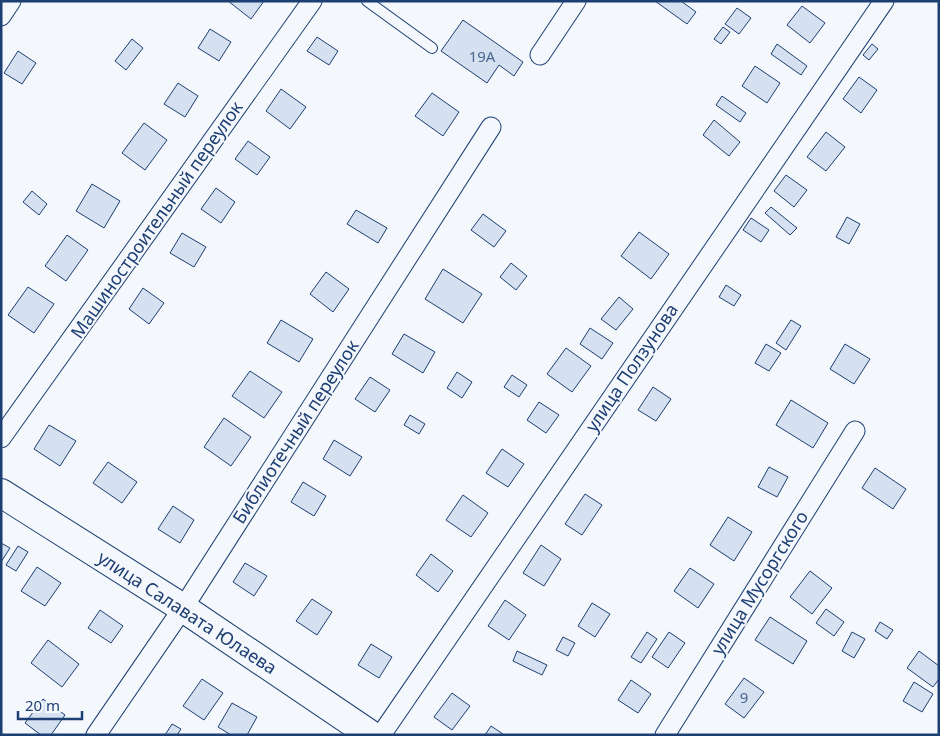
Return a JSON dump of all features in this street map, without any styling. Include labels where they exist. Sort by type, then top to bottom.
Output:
[{"type":"street","points":[[1,16],[11,1]]},
{"type":"street","name":"Машиностроительный переулок","points":[[1,438],[312,1]]},
{"type":"street","points":[[540,55],[576,1]]},
{"type":"street","name":"улица Ползунова","points":[[381,735],[884,1]]},
{"type":"street","name":"Библиотечный переулок","points":[[96,735],[183,608],[491,127]]},
{"type":"street","name":"улица Мусоргского","points":[[665,735],[855,431]]},
{"type":"street","name":"улица Салавата Юлаева","points":[[1,493],[183,608],[371,735]]},
{"type":"lane","points":[[367,1],[432,48]]},
{"type":"building","points":[[228,1],[264,1],[251,19]]},
{"type":"building","points":[[655,1],[681,1],[696,12],[687,24]]},
{"type":"building","points":[[802,6],[825,23],[810,43],[787,25]]},
{"type":"building","points":[[737,8],[751,18],[739,34],[725,24]]},
{"type":"building","points":[[463,20],[523,62],[514,76],[499,65],[487,83],[441,51]]},
{"type":"building","points":[[723,27],[730,32],[721,44],[714,39]]},
{"type":"building","points":[[210,29],[231,42],[219,61],[198,48]]},
{"type":"building","points":[[317,37],[338,51],[329,65],[307,51]]},
{"type":"building","points":[[132,39],[143,48],[126,70],[115,61]]},
{"type":"building","points":[[777,44],[807,66],[801,75],[771,54]]},
{"type":"building","points":[[872,44],[878,49],[869,60],[863,55]]},
{"type":"building","points":[[18,51],[36,63],[22,84],[4,73]]},
{"type":"building","points":[[755,66],[780,83],[767,103],[742,86]]},
{"type":"building","points":[[859,77],[877,90],[861,113],[843,99]]},
{"type":"building","points":[[178,83],[198,96],[185,117],[164,104]]},
{"type":"building","points":[[281,89],[306,107],[290,129],[266,111]]},
{"type":"building","points":[[432,93],[459,112],[443,136],[415,116]]},
{"type":"building","points":[[722,96],[746,113],[740,122],[716,105]]},
{"type":"building","points":[[714,120],[740,142],[729,156],[703,135]]},
{"type":"building","points":[[144,123],[167,140],[145,170],[122,153]]},
{"type":"building","points":[[826,132],[845,147],[826,171],[807,157]]},
{"type":"building","points":[[248,141],[270,157],[257,175],[235,159]]},
{"type":"building","points":[[786,175],[807,190],[794,207],[774,191]]},
{"type":"building","points":[[92,184],[120,201],[104,228],[76,211]]},
{"type":"building","points":[[216,188],[235,202],[221,223],[201,209]]},
{"type":"building","points":[[32,191],[47,204],[39,215],[23,202]]},
{"type":"building","points":[[771,207],[797,228],[790,235],[765,213]]},
{"type":"building","points":[[356,210],[387,228],[378,243],[347,224]]},
{"type":"building","points":[[483,214],[506,231],[494,247],[471,230]]},
{"type":"building","points":[[847,217],[860,224],[849,244],[836,237]]},
{"type":"building","points":[[751,218],[769,230],[761,242],[743,230]]},
{"type":"building","points":[[639,232],[669,254],[651,279],[621,256]]},
{"type":"building","points":[[182,233],[206,247],[194,267],[170,253]]},
{"type":"building","points":[[67,235],[88,250],[66,281],[45,266]]},
{"type":"building","points":[[511,263],[527,276],[516,290],[500,277]]},
{"type":"building","points":[[443,269],[482,294],[463,323],[425,299]]},
{"type":"building","points":[[326,272],[349,289],[333,312],[310,294]]},
{"type":"building","points":[[726,285],[741,295],[734,306],[719,297]]},
{"type":"building","points":[[28,287],[54,304],[34,333],[8,315]]},
{"type":"building","points":[[143,288],[164,303],[149,324],[129,309]]},
{"type":"building","points":[[619,297],[633,309],[616,330],[601,319]]},
{"type":"building","points":[[281,320],[313,339],[299,362],[267,343]]},
{"type":"building","points":[[791,320],[801,326],[786,350],[776,343]]},
{"type":"building","points":[[590,328],[613,343],[602,359],[580,344]]},
{"type":"building","points":[[404,334],[435,352],[423,373],[392,354]]},
{"type":"building","points":[[766,344],[781,353],[769,371],[755,363]]},
{"type":"building","points":[[845,344],[870,359],[854,384],[830,369]]},
{"type":"building","points":[[566,348],[591,366],[572,392],[547,374]]},
{"type":"building","points":[[250,371],[282,392],[264,418],[232,396]]},
{"type":"building","points":[[457,372],[472,382],[462,398],[447,388]]},
{"type":"building","points":[[512,375],[527,385],[519,397],[504,387]]},
{"type":"building","points":[[370,377],[390,390],[375,412],[355,399]]},
{"type":"building","points":[[653,387],[671,399],[656,421],[638,410]]},
{"type":"building","points":[[791,400],[828,423],[813,448],[776,425]]},
{"type":"building","points":[[539,402],[559,415],[546,433],[527,420]]},
{"type":"building","points":[[410,415],[425,424],[419,434],[404,425]]},
{"type":"building","points":[[224,418],[251,437],[231,466],[204,447]]},
{"type":"building","points":[[49,425],[76,441],[60,466],[34,449]]},
{"type":"building","points":[[334,440],[362,457],[350,476],[323,459]]},
{"type":"building","points":[[502,449],[524,464],[508,487],[486,473]]},
{"type":"building","points":[[108,462],[137,482],[122,503],[93,483]]},
{"type":"building","points":[[769,467],[788,477],[777,497],[758,487]]},
{"type":"building","points":[[875,468],[906,489],[893,509],[862,488]]},
{"type":"building","points":[[303,482],[326,496],[314,516],[291,502]]},
{"type":"building","points":[[585,494],[602,505],[582,535],[565,524]]},
{"type":"building","points":[[463,495],[488,513],[471,537],[446,520]]},
{"type":"building","points":[[173,506],[194,520],[180,543],[158,529]]},
{"type":"building","points":[[728,517],[752,532],[734,561],[710,545]]},
{"type":"building","points":[[1,543],[10,548],[1,562]]},
{"type":"building","points":[[541,545],[561,559],[544,586],[523,573]]},
{"type":"building","points":[[18,546],[28,552],[16,571],[6,565]]},
{"type":"building","points":[[431,554],[453,571],[438,592],[416,575]]},
{"type":"building","points":[[245,563],[267,576],[254,596],[233,582]]},
{"type":"building","points":[[37,567],[61,583],[45,606],[21,591]]},
{"type":"building","points":[[690,568],[714,584],[698,608],[674,591]]},
{"type":"building","points":[[810,571],[832,588],[812,614],[790,597]]},
{"type":"building","points":[[312,599],[332,612],[317,635],[296,621]]},
{"type":"building","points":[[505,600],[526,615],[509,640],[488,626]]},
{"type":"building","points":[[592,603],[610,614],[595,637],[578,626]]},
{"type":"building","points":[[826,609],[844,622],[834,636],[816,623]]},
{"type":"building","points":[[100,610],[123,626],[111,643],[88,628]]},
{"type":"building","points":[[770,617],[807,641],[793,664],[755,640]]},
{"type":"building","points":[[880,622],[893,630],[887,639],[875,631]]},
{"type":"building","points":[[647,632],[657,639],[641,663],[631,657]]},
{"type":"building","points":[[669,632],[685,643],[668,668],[652,657]]},
{"type":"building","points":[[852,632],[865,639],[854,658],[842,651]]},
{"type":"building","points":[[563,637],[575,643],[568,656],[556,650]]},
{"type":"building","points":[[48,640],[79,664],[62,687],[31,663]]},
{"type":"building","points":[[371,644],[392,657],[379,678],[358,665]]},
{"type":"building","points":[[517,651],[547,665],[542,675],[513,661]]},
{"type":"building","points":[[919,651],[939,666],[939,679],[933,687],[907,668]]},
{"type":"building","points":[[744,678],[764,692],[744,718],[725,704]]},
{"type":"building","points":[[202,679],[223,693],[204,720],[183,706]]},
{"type":"building","points":[[631,680],[651,694],[638,713],[618,700]]},
{"type":"building","points":[[914,682],[933,694],[922,712],[903,701]]},
{"type":"building","points":[[452,693],[470,706],[452,730],[434,717]]},
{"type":"building","points":[[43,699],[65,715],[51,735],[41,735],[25,723]]},
{"type":"building","points":[[232,703],[257,717],[247,735],[231,735],[218,727]]},
{"type":"building","points":[[172,724],[181,729],[177,735],[165,735]]},
{"type":"building","points":[[491,726],[503,734],[485,735]]}]
